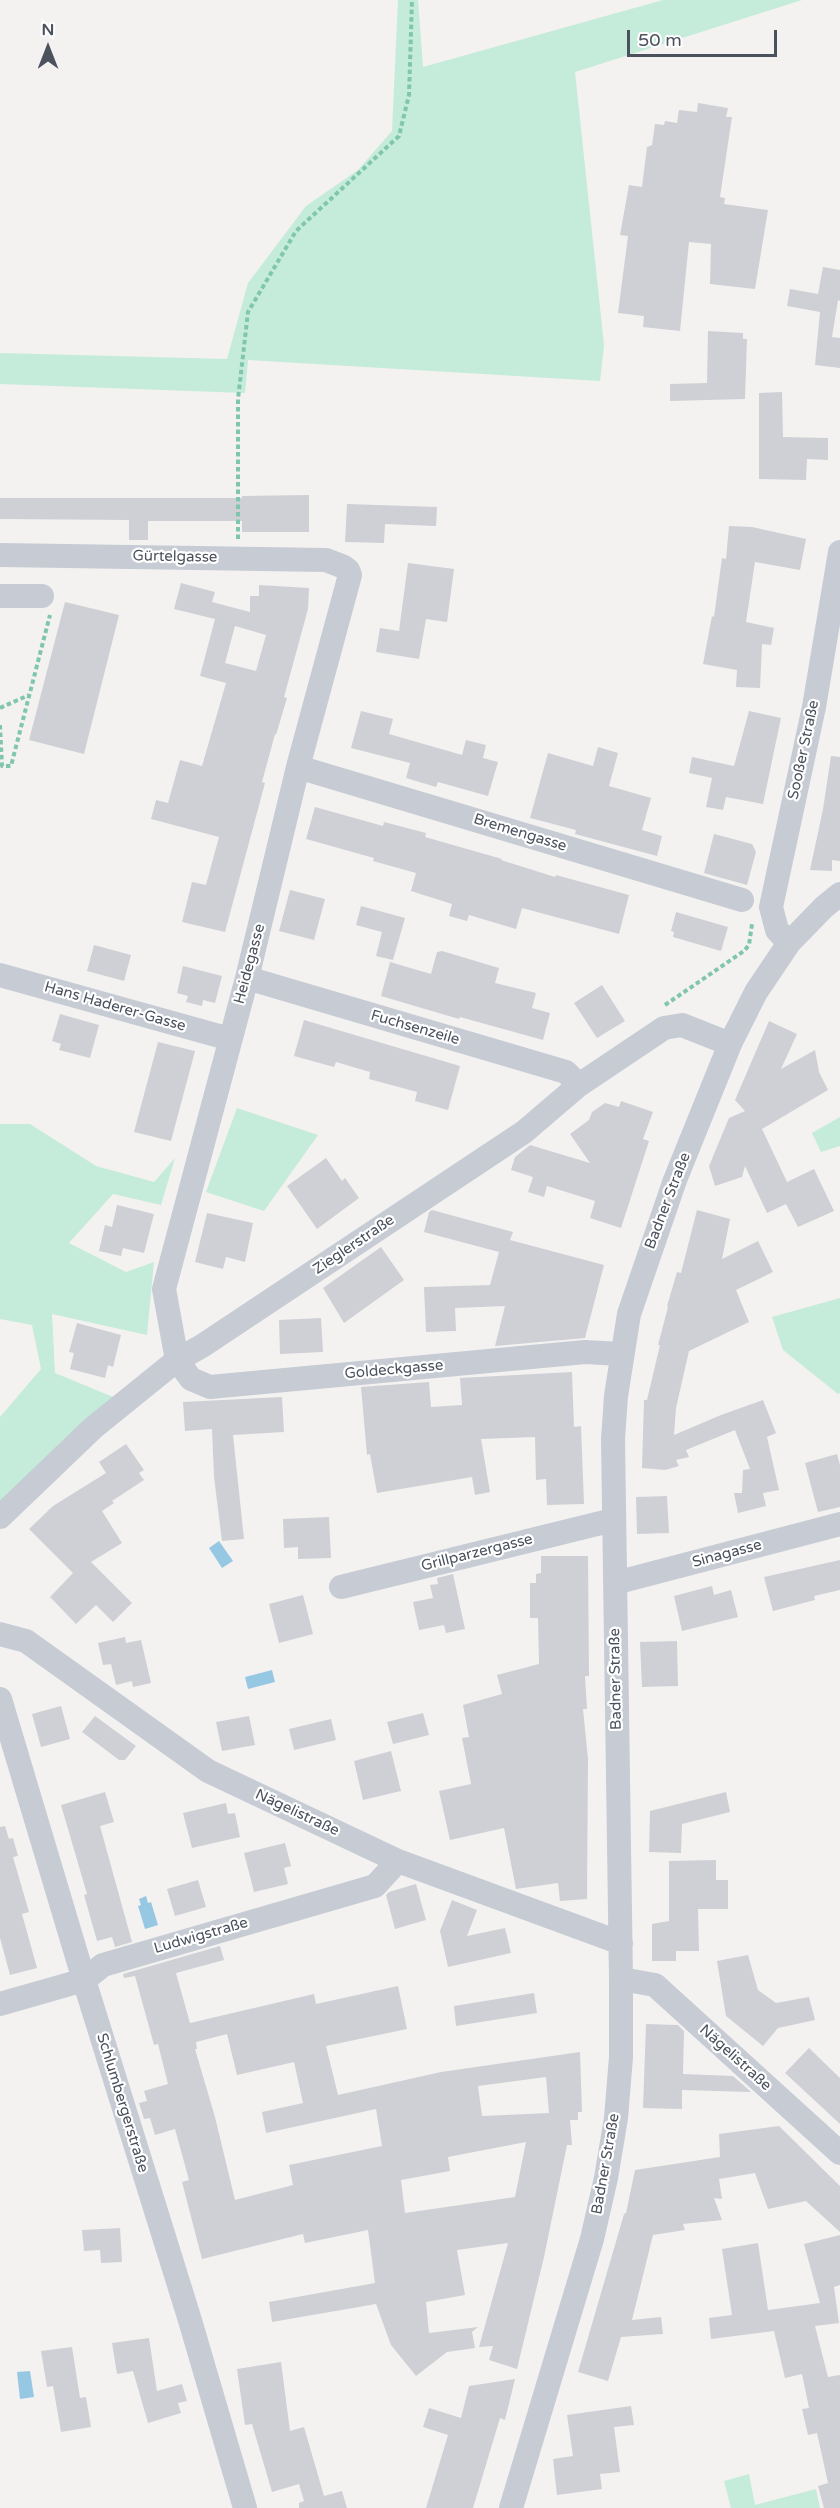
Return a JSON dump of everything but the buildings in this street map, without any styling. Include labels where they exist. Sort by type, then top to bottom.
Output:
[{"type":"street","name":"Sooßer Straße","points":[[789,943],[777,930],[771,907],[814,706],[840,552]]},
{"type":"street","name":"Gürtelgasse","points":[[0,555],[326,560],[348,570]]},
{"type":"street","name":"Heidegasse","points":[[177,1360],[164,1289],[247,978],[298,767],[350,575],[348,570]]},
{"type":"street","points":[[0,596],[46,605]]},
{"type":"street","name":"Bremengasse","points":[[298,767],[748,906]]},
{"type":"street","name":"Badner Straße","points":[[511,2508],[592,2240],[616,2118],[621,2057],[621,1942],[613,1439],[621,1354],[629,1314],[675,1180],[730,1044],[756,992],[789,943],[840,894]]},
{"type":"street","name":"Hans Haderer-Gasse","points":[[0,975],[230,1039]]},
{"type":"street","name":"Fuchsenzeile","points":[[247,978],[566,1072],[579,1085]]},
{"type":"street","points":[[664,1028],[682,1025],[730,1044]]},
{"type":"street","name":"Zieglerstraße","points":[[0,1517],[93,1428],[177,1360],[202,1346],[524,1132],[579,1085],[664,1028]]},
{"type":"street","name":"Goldeckgasse","points":[[177,1360],[191,1379],[210,1387],[585,1352],[621,1354]]},
{"type":"street","name":"Grillparzergasse","points":[[341,1587],[613,1520]]},
{"type":"street","name":"Sinagasse","points":[[615,1583],[840,1524]]},
{"type":"street","name":"Nägelistraße","points":[[0,1634],[26,1641],[208,1772],[398,1861],[621,1942]]},
{"type":"street","name":"Schlumbergerstraße","points":[[0,1699],[84,1980],[189,2317],[244,2508]]},
{"type":"street","name":"Ludwigstraße","points":[[0,2004],[84,1980],[103,1965],[375,1886],[398,1861]]},
{"type":"street","name":"Nägelistraße","points":[[621,1980],[655,1985],[840,2153]]},
{"type":"path","points":[[238,557],[238,399],[248,312],[296,231],[399,136],[409,95],[412,0]]},
{"type":"path","points":[[0,725],[2,766],[11,766],[30,695],[46,605]]},
{"type":"path","points":[[0,708],[30,695]]},
{"type":"path","points":[[664,1028],[655,1012],[744,951],[749,945],[748,906]]},
{"type":"green space","points":[[398,0],[418,0],[423,67],[663,0],[802,0],[575,72],[604,345],[600,381],[248,360],[245,393],[0,384],[0,353],[227,359],[248,283],[306,206],[358,170],[392,131]]},
{"type":"green space","points":[[237,1108],[318,1135],[264,1211],[206,1192]]},
{"type":"green space","points":[[840,1117],[840,1146],[821,1152],[812,1133]]},
{"type":"green space","points":[[0,1124],[30,1124],[96,1166],[154,1182],[175,1158],[161,1205],[113,1194],[69,1243],[126,1272],[154,1262],[147,1335],[52,1314],[55,1373],[113,1397],[0,1504],[0,1417],[41,1369],[32,1325],[0,1319]]},
{"type":"green space","points":[[840,1298],[840,1393],[838,1394],[783,1350],[772,1317]]},
{"type":"green space","points":[[749,2474],[755,2505],[816,2489],[820,2508],[731,2508],[724,2481]]},
{"type":"water","points":[[219,1541],[233,1561],[222,1568],[209,1548]]},
{"type":"water","points":[[272,1670],[275,1682],[248,1689],[245,1677]]},
{"type":"water","points":[[146,1896],[148,1903],[151,1902],[158,1925],[145,1929],[138,1906],[141,1905],[139,1899]]},
{"type":"water","points":[[30,2371],[34,2397],[20,2399],[17,2372]]}]
